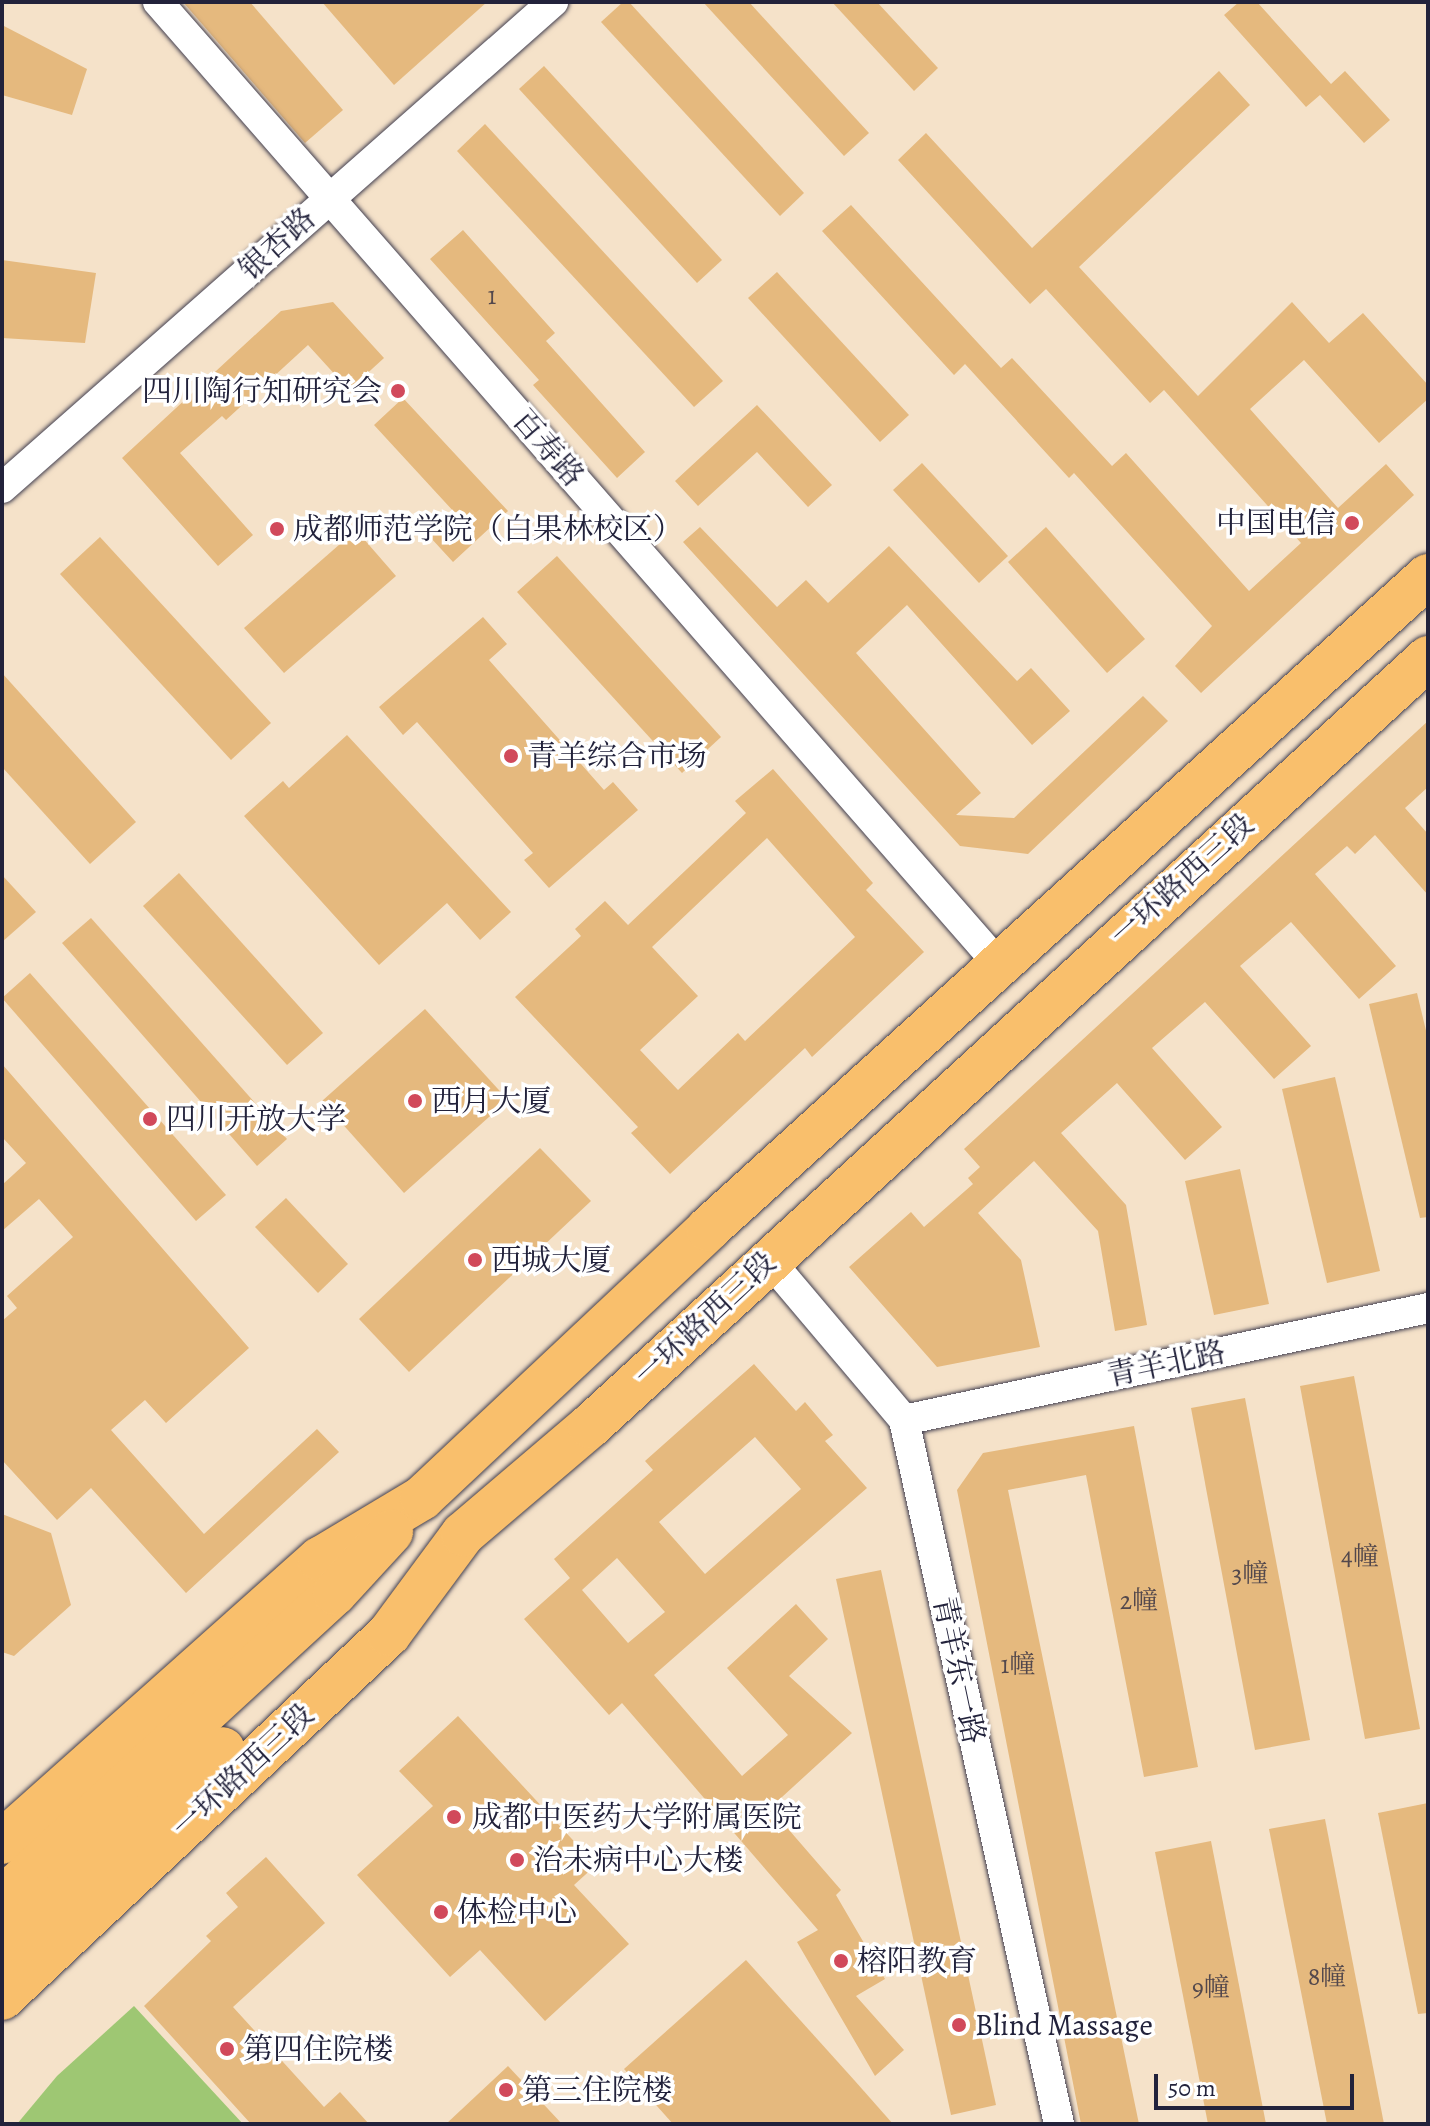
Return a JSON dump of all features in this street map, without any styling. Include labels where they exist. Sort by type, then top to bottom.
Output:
[{"type":"main road","name":"一环路西三段","points":[[2,1842],[320,1559],[422,1498],[708,1229],[1001,967],[1428,576]]},
{"type":"main road","name":"一环路西三段","points":[[2,1998],[389,1634],[463,1534],[769,1260],[1428,658]]},
{"type":"main road","points":[[2,1899],[335,1593],[422,1498]]},
{"type":"main road","points":[[2,1948],[463,1534]]},
{"type":"street","name":"百寿路","points":[[158,2],[1001,967]]},
{"type":"street","name":"银杏路","points":[[2,488],[553,2]]},
{"type":"street","name":"青羊东一路","points":[[769,1260],[904,1420],[1059,2124]]},
{"type":"street","name":"青羊北路","points":[[904,1420],[1428,1308]]},
{"type":"green space","points":[[134,2006],[243,2124],[17,2124],[57,2076]]},
{"type":"building","points":[[183,2],[250,2],[343,110],[305,143]]},
{"type":"building","points":[[322,2],[487,2],[394,85]]},
{"type":"building","points":[[623,2],[629,2],[804,193],[780,216],[601,22]]},
{"type":"building","points":[[703,2],[749,2],[869,133],[844,156]]},
{"type":"building","points":[[832,2],[877,2],[938,68],[914,91]]},
{"type":"building","points":[[1239,2],[1257,2],[1331,84],[1345,71],[1390,120],[1364,143],[1320,95],[1306,107],[1224,15]]},
{"type":"building","points":[[2,25],[87,69],[72,115],[2,95]]},
{"type":"building","points":[[544,66],[722,260],[697,283],[519,89]]},
{"type":"building","points":[[1219,71],[1250,105],[1079,267],[1198,396],[1292,302],[1329,343],[1363,313],[1428,385],[1428,399],[1379,443],[1304,360],[1250,409],[1338,508],[1386,464],[1414,495],[1201,693],[1175,666],[1212,626],[1074,473],[1069,478],[965,364],[954,375],[822,231],[851,205],[1001,368],[1012,358],[1112,466],[1126,453],[1249,591],[1301,543],[1164,390],[1150,403],[1046,289],[1030,304],[898,160],[926,133],[1032,248]]},
{"type":"building","points":[[485,124],[723,381],[694,407],[457,151]]},
{"type":"building","points":[[463,230],[555,333],[546,341],[645,452],[617,478],[533,385],[539,380],[430,259]]},
{"type":"building","points":[[2,260],[96,273],[85,343],[2,338]]},
{"type":"building","points":[[777,272],[909,415],[880,442],[748,298]]},
{"type":"building","points":[[333,302],[384,358],[349,390],[308,345],[226,420],[222,416],[180,453],[253,535],[218,566],[122,458],[281,311]]},
{"type":"building","points":[[403,398],[508,511],[453,562],[430,537],[455,513],[374,425]]},
{"type":"building","points":[[757,405],[832,485],[808,507],[757,452],[698,506],[675,481]]},
{"type":"building","points":[[922,463],[1008,556],[979,583],[893,490]]},
{"type":"building","points":[[700,527],[777,607],[806,580],[828,603],[889,546],[1017,681],[1031,668],[1070,711],[1032,745],[907,605],[856,653],[981,793],[956,815],[1014,818],[1143,696],[1168,721],[1028,854],[960,846],[683,542]]},
{"type":"building","points":[[1046,527],[1145,639],[1107,673],[1008,562]]},
{"type":"building","points":[[356,530],[396,576],[284,673],[244,628]]},
{"type":"building","points":[[100,537],[271,723],[231,760],[60,574]]},
{"type":"building","points":[[557,556],[721,737],[682,773],[517,592]]},
{"type":"building","points":[[483,617],[507,644],[489,660],[604,790],[613,782],[638,810],[549,888],[524,860],[533,853],[417,722],[403,735],[379,707]]},
{"type":"building","points":[[2,673],[136,822],[90,864],[2,767]]},
{"type":"building","points":[[1428,721],[1428,787],[1405,808],[1428,834],[1428,895],[1375,835],[1355,854],[1347,846],[1315,874],[1396,966],[1359,999],[1291,922],[1240,966],[1311,1046],[1274,1079],[1205,1002],[1152,1048],[1222,1127],[1185,1160],[1117,1083],[1061,1133],[1126,1205],[1147,1325],[1115,1331],[1098,1231],[1034,1161],[978,1213],[1021,1260],[1040,1347],[937,1367],[849,1267],[911,1212],[924,1227],[973,1184],[968,1178],[980,1167],[964,1149]]},
{"type":"building","points":[[347,735],[511,912],[480,940],[447,903],[379,965],[244,816],[283,781],[289,788]]},
{"type":"building","points":[[773,769],[873,883],[866,890],[924,952],[812,1057],[805,1048],[670,1174],[631,1133],[638,1127],[515,997],[581,936],[575,929],[605,901],[628,925],[746,813],[735,801]],"holes":[[[767,838],[855,937],[745,1041],[738,1033],[678,1090],[640,1050],[698,996],[652,947]]]},
{"type":"building","points":[[179,873],[323,1033],[287,1065],[143,906]]},
{"type":"building","points":[[2,875],[36,912],[2,942]]},
{"type":"building","points":[[91,918],[287,1139],[257,1166],[62,943]]},
{"type":"building","points":[[30,973],[226,1195],[196,1221],[2,998]]},
{"type":"building","points":[[1417,993],[1428,1039],[1428,1217],[1420,1218],[1369,1004]]},
{"type":"building","name":"西月大厦","points":[[425,1009],[508,1100],[404,1193],[322,1101]]},
{"type":"building","points":[[2,1064],[249,1348],[166,1423],[145,1400],[111,1430],[204,1534],[317,1429],[339,1452],[186,1593],[91,1488],[57,1520],[2,1460],[2,1321],[17,1308],[7,1296],[73,1237],[39,1199],[2,1231],[2,1185],[26,1163],[2,1137]]},
{"type":"building","points":[[1335,1077],[1380,1271],[1327,1283],[1282,1089]]},
{"type":"building","name":"西城大厦","points":[[540,1148],[591,1201],[409,1372],[359,1319]]},
{"type":"building","points":[[1240,1169],[1269,1304],[1214,1315],[1185,1181]]},
{"type":"building","points":[[286,1198],[348,1264],[318,1293],[255,1227]]},
{"type":"building","points":[[754,1364],[796,1411],[805,1402],[833,1435],[825,1441],[867,1488],[654,1675],[742,1776],[788,1735],[727,1668],[796,1604],[828,1639],[789,1676],[852,1733],[770,1808],[841,1890],[836,1895],[885,1979],[856,1996],[904,2050],[875,2076],[797,1942],[818,1930],[622,1703],[609,1715],[524,1619],[570,1578],[554,1559],[653,1470],[645,1461]],"holes":[[[755,1437],[801,1489],[705,1574],[659,1522]],[[617,1558],[665,1612],[628,1643],[582,1590]]]},
{"type":"building","points":[[1354,1376],[1420,1729],[1365,1739],[1300,1386]]},
{"type":"building","points":[[1245,1398],[1310,1740],[1255,1750],[1191,1408]]},
{"type":"building","points":[[1134,1426],[1198,1767],[1144,1777],[1086,1475],[1008,1490],[1139,2124],[1081,2124],[957,1490],[983,1453]]},
{"type":"building","points":[[2,1514],[51,1533],[71,1605],[14,1656],[2,1652]]},
{"type":"building","points":[[881,1570],[996,2105],[951,2115],[836,1579]]},
{"type":"building","name":"治未病中心大楼","points":[[458,1716],[596,1865],[574,1885],[629,1944],[545,2021],[480,1950],[450,1977],[357,1875],[433,1806],[399,1771]]},
{"type":"building","points":[[1428,1803],[1428,2013],[1418,2014],[1378,1813]]},
{"type":"building","points":[[1325,1819],[1384,2124],[1327,2124],[1269,1829]]},
{"type":"building","points":[[1211,1841],[1266,2124],[1208,2124],[1155,1852]]},
{"type":"building","points":[[266,1857],[325,1923],[233,2007],[324,2107],[340,2092],[369,2124],[251,2124],[144,2006],[211,1941],[206,1936],[238,1907],[226,1893]]},
{"type":"building","points":[[746,1960],[893,2124],[673,2124],[624,2069]]},
{"type":"building","name":"第三住院楼","points":[[508,2066],[562,2124],[446,2124]]},
{"type":"place","name":"四川陶行知研究会","points":[[398,391]]},
{"type":"place","name":"中国电信","points":[[1352,523]]},
{"type":"place","name":"成都师范学院（白果林校区）","points":[[277,529]]},
{"type":"place","name":"青羊综合市场","points":[[511,756]]},
{"type":"place","name":"西月大厦","points":[[415,1101]]},
{"type":"place","name":"四川开放大学","points":[[150,1119]]},
{"type":"place","name":"西城大厦","points":[[475,1260]]},
{"type":"place","name":"成都中医药大学附属医院","points":[[454,1817]]},
{"type":"place","name":"治未病中心大楼","points":[[517,1860]]},
{"type":"place","name":"体检中心","points":[[441,1912]]},
{"type":"place","name":"榕阳教育","points":[[841,1961]]},
{"type":"place","name":"Blind Massage","points":[[959,2025]]},
{"type":"place","name":"第四住院楼","points":[[227,2049]]},
{"type":"place","name":"第三住院楼","points":[[506,2090]]}]
